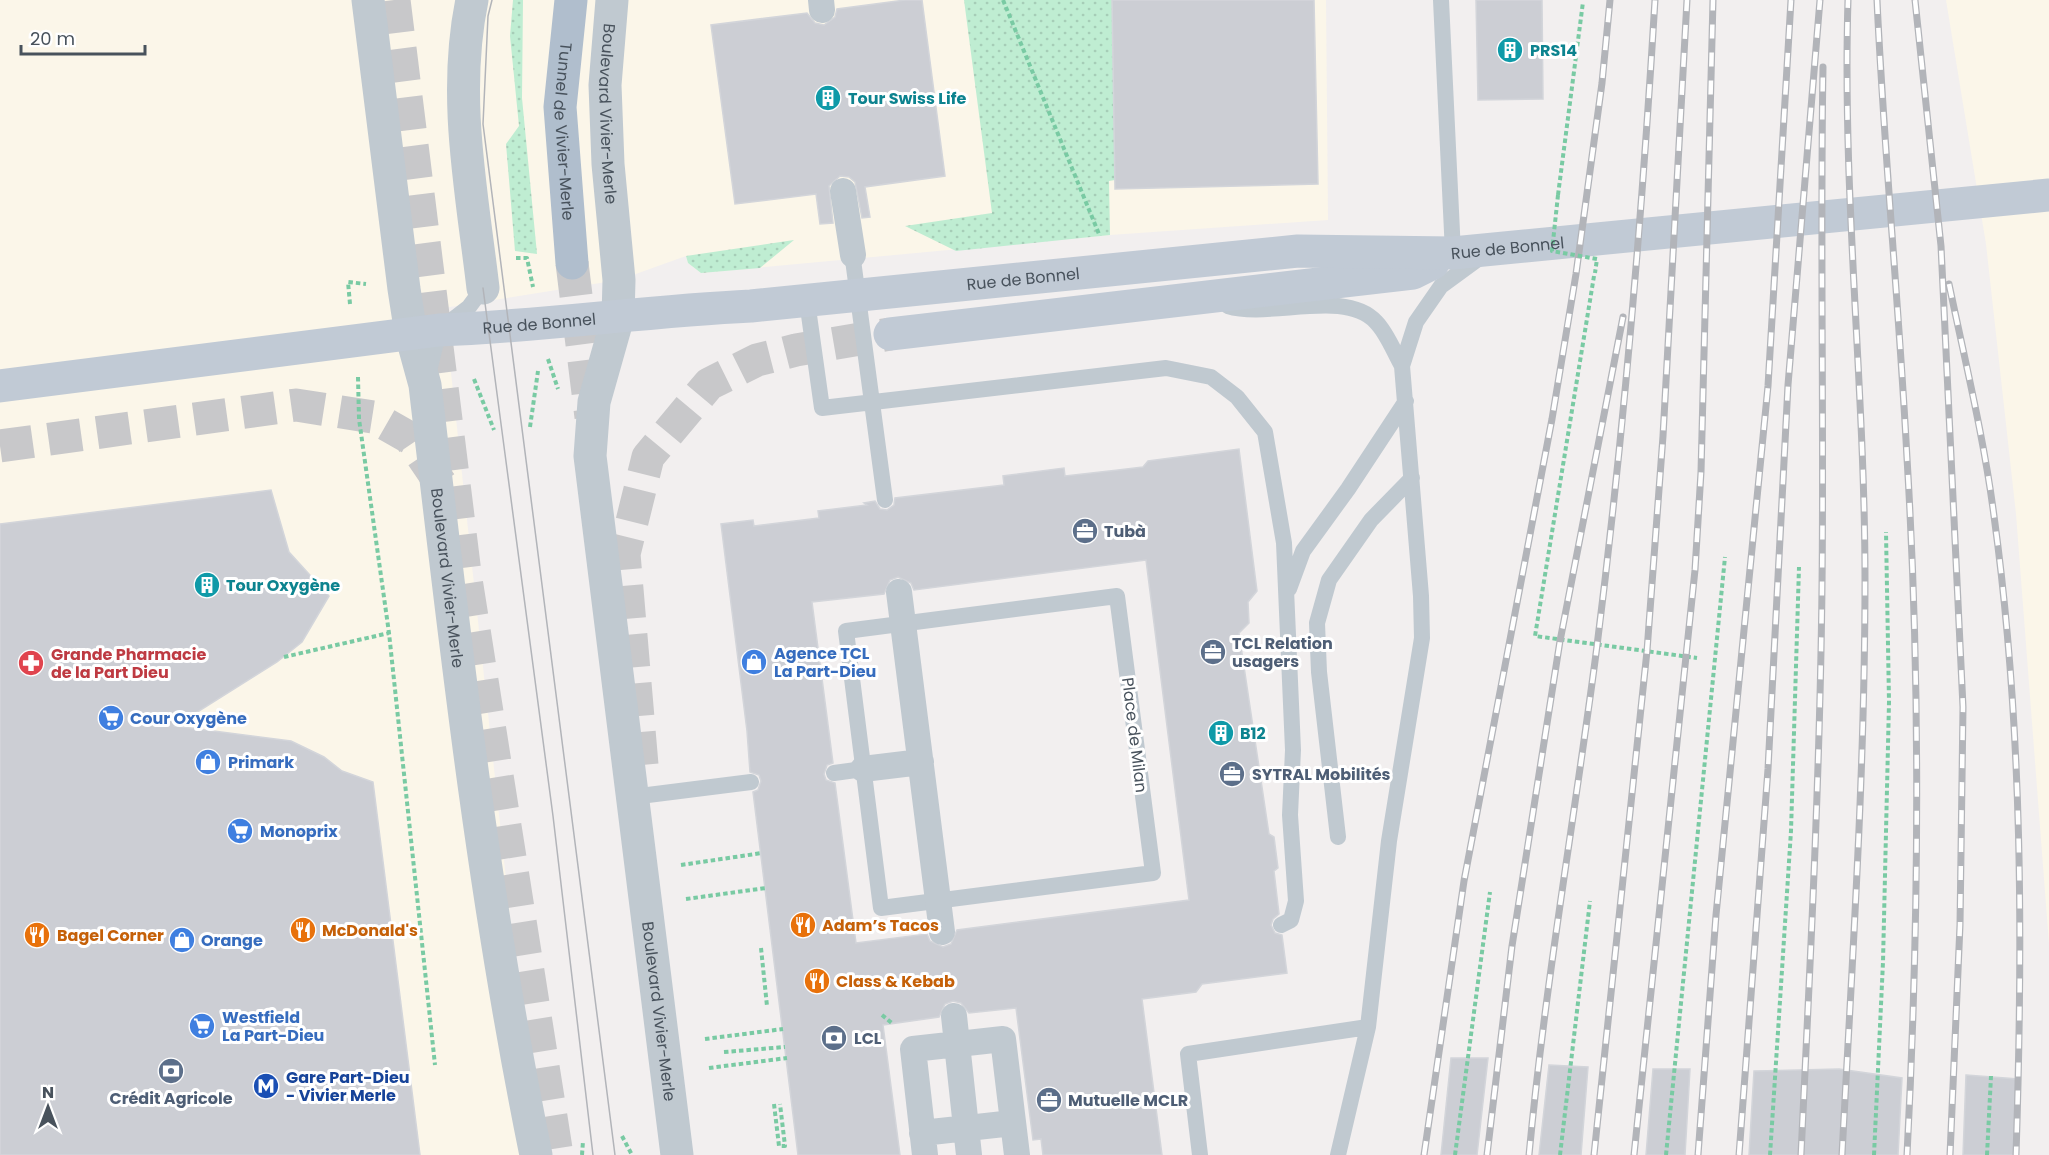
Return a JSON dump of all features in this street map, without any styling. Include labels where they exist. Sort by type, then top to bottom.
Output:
[{"type":"main road","name":"Tunnel de Vivier-Merle","points":[[571,0],[560,107],[572,263]]},
{"type":"main road","name":"Rue de Bonnel","points":[[0,386],[425,332],[539,325],[807,301],[1298,250],[1454,253],[2049,195]]},
{"type":"main road","points":[[890,334],[1413,273],[1454,253]]},
{"type":"street","name":"Boulevard Vivier-Merle","points":[[368,0],[425,332],[425,386],[476,809],[514,1048],[536,1155]]},
{"type":"street","points":[[472,0],[468,18],[462,122],[483,288]]},
{"type":"street","name":"Boulevard Vivier-Merle","points":[[612,0],[605,85],[608,164],[619,280],[618,317],[594,402],[590,456],[676,1155]]},
{"type":"street","points":[[843,191],[853,257]]},
{"type":"street","points":[[899,592],[942,932]]},
{"type":"street","points":[[863,769],[921,762]]},
{"type":"street","points":[[954,1016],[969,1155]]},
{"type":"street","points":[[1013,1123],[967,1129],[924,1144],[913,1049],[1003,1039],[1017,1155]]},
{"type":"lane","points":[[1441,0],[1448,187],[1454,253]]},
{"type":"lane","points":[[1402,366],[1416,322],[1441,286],[1491,248]]},
{"type":"lane","points":[[853,257],[885,500]]},
{"type":"lane","points":[[425,332],[469,307],[483,288]]},
{"type":"lane","points":[[1198,297],[1235,308],[1342,306],[1356,309],[1376,321],[1402,366],[1422,638],[1389,841],[1368,1027],[1338,1155]]},
{"type":"lane","points":[[807,301],[822,408],[1166,368],[1210,377],[1238,396],[1265,432],[1284,543],[1293,750],[1290,815],[1296,901],[1290,920],[1281,925]]},
{"type":"lane","points":[[1285,601],[1303,551],[1348,489],[1406,401]]},
{"type":"lane","points":[[1338,837],[1319,672],[1317,623],[1329,580],[1371,520],[1412,478]]},
{"type":"lane","name":"Place de Milan","points":[[1116,596],[1153,873],[881,908],[846,631],[903,624],[1116,596]]},
{"type":"lane","points":[[834,772],[863,769]]},
{"type":"lane","points":[[632,797],[751,782]]},
{"type":"lane","points":[[1200,1155],[1188,1054],[1368,1027]]},
{"type":"path","points":[[1003,0],[1116,270]]},
{"type":"path","points":[[1583,2],[1552,250],[1597,259],[1535,636],[1697,658]]},
{"type":"path","points":[[533,283],[539,325],[558,391]]},
{"type":"path","points":[[530,427],[538,371]]},
{"type":"path","points":[[474,379],[494,430]]},
{"type":"path","points":[[357,393],[389,633],[435,1065]]},
{"type":"path","points":[[1874,1155],[1883,962],[1889,713],[1886,532]]},
{"type":"path","points":[[1666,1155],[1725,557]]},
{"type":"path","points":[[1770,1155],[1791,831],[1799,567]]},
{"type":"path","points":[[284,657],[389,633]]},
{"type":"path","points":[[681,865],[762,853]]},
{"type":"path","points":[[686,899],[766,888]]},
{"type":"path","points":[[1455,1155],[1490,892]]},
{"type":"path","points":[[1560,1155],[1590,901]]},
{"type":"path","points":[[761,948],[767,1006]]},
{"type":"path","points":[[882,1015],[896,1026]]},
{"type":"path","points":[[705,1039],[783,1029]]},
{"type":"path","points":[[724,1052],[785,1047]]},
{"type":"path","points":[[709,1068],[787,1058]]},
{"type":"path","points":[[1987,1155],[1991,1076]]},
{"type":"path","points":[[774,1104],[779,1146],[785,1146],[780,1104]]},
{"type":"path","points":[[622,1136],[632,1155]]},
{"type":"path","points":[[582,1155],[583,1141]]},
{"type":"shaded area","points":[[0,0],[1326,0],[1328,220],[1110,235],[701,273],[688,263],[686,256],[619,280],[444,308],[536,1155],[0,1155]]},
{"type":"shaded area","points":[[1946,0],[2049,0],[2049,944],[2016,514],[1986,244]]},
{"type":"green space","points":[[513,0],[523,0],[522,98],[537,254],[515,251],[506,144],[519,126],[510,36]]},
{"type":"green space","points":[[964,0],[1112,0],[1115,180],[1109,181],[1110,235],[956,251],[905,226],[992,213]]},
{"type":"green space","points":[[794,240],[760,268],[701,273],[688,263],[686,256]]},
{"type":"building","name":"Tour Swiss Life","points":[[922,0],[945,176],[865,187],[870,217],[862,218],[855,182],[849,177],[840,176],[829,186],[833,223],[820,224],[816,194],[735,204],[711,25],[807,13],[815,23],[824,25],[835,17],[837,9]]},
{"type":"building","points":[[1112,0],[1314,0],[1318,184],[1115,189]]},
{"type":"building","name":"PRS14","points":[[1476,0],[1542,0],[1543,99],[1478,100]]},
{"type":"building","points":[[1239,449],[1257,591],[1248,602],[1249,623],[1239,633],[1269,834],[1274,837],[1278,868],[1274,871],[1279,914],[1273,919],[1271,925],[1275,933],[1282,935],[1287,973],[1202,984],[1196,992],[1142,999],[1162,1155],[1043,1155],[1041,1139],[1033,1140],[1016,1008],[969,1013],[961,1003],[953,1001],[945,1004],[939,1017],[883,1025],[900,1155],[798,1155],[753,792],[758,790],[761,781],[759,775],[750,772],[721,524],[753,520],[754,526],[819,518],[818,511],[867,505],[864,503],[875,501],[880,509],[887,510],[894,505],[895,498],[1004,485],[1003,476],[1064,468],[1065,476],[1143,467],[1148,461]],"holes":[[[1146,560],[1189,900],[957,930],[951,944],[943,947],[930,941],[927,934],[856,943],[835,783],[826,780],[824,774],[827,765],[833,763],[812,602],[884,594],[890,580],[898,577],[911,583],[914,590]]]},
{"type":"building","points":[[271,490],[289,552],[329,596],[302,642],[277,662],[175,726],[291,741],[324,757],[342,771],[373,782],[420,1155],[0,1155],[0,524]]},
{"type":"building","points":[[1451,1058],[1488,1058],[1477,1155],[1441,1155]]},
{"type":"building","points":[[1549,1065],[1588,1067],[1581,1155],[1539,1155]]},
{"type":"building","points":[[1653,1069],[1690,1069],[1685,1155],[1646,1155]]},
{"type":"building","points":[[1839,1069],[1902,1078],[1898,1155],[1749,1155],[1754,1071]]},
{"type":"building","points":[[1966,1075],[2018,1079],[2014,1155],[1963,1155]]},
{"type":"tunnel","points":[[394,0],[465,573],[557,1155]]},
{"type":"tunnel","points":[[572,263],[591,417]]},
{"type":"tunnel","points":[[642,765],[624,554],[648,457],[709,384],[757,360],[796,350],[890,334]]},
{"type":"tunnel","points":[[0,446],[296,405],[373,417],[410,438],[441,484]]},
{"type":"tram line","points":[[492,0],[488,16],[483,124],[615,1155]]},
{"type":"tram line","points":[[483,288],[553,816],[593,1155]]},
{"type":"railway","points":[[1424,1155],[1464,881],[1552,419],[1576,274],[1602,83],[1610,0]]},
{"type":"railway","points":[[1529,1155],[1543,1027],[1597,646],[1616,485],[1638,243],[1655,0]]},
{"type":"railway","points":[[1594,1155],[1647,651],[1663,436],[1687,0]]},
{"type":"railway","points":[[1634,1155],[1695,570],[1701,472],[1713,0]]},
{"type":"railway","points":[[1698,1155],[1716,915],[1768,386],[1791,0]]},
{"type":"railway","points":[[1739,1155],[1768,769],[1788,385],[1820,0]]},
{"type":"railway","points":[[1842,1155],[1860,796],[1865,580],[1862,435],[1848,145],[1848,0]]},
{"type":"railway","points":[[1877,0],[1904,401],[1915,632],[1916,894],[1907,1155]]},
{"type":"railway","points":[[1915,0],[1941,246],[1963,707],[1960,925],[1950,1155]]},
{"type":"railway","points":[[1801,1155],[1821,657],[1823,67]]},
{"type":"railway","points":[[1949,284],[1990,487],[2004,595],[2011,675],[2016,755],[2020,915],[2016,1155]]},
{"type":"railway","points":[[1487,1155],[1512,946],[1560,641],[1623,317]]},
{"type":"place","name":"PRS14","points":[[1510,50]]},
{"type":"place","name":"Tour Swiss Life","points":[[828,98]]},
{"type":"place","name":"Tubà","points":[[1085,531]]},
{"type":"place","name":"Tour Oxygène","points":[[207,585]]},
{"type":"place","name":"TCL Relation usagers","points":[[1213,652]]},
{"type":"place","name":"Agence TCL La Part-Dieu","points":[[754,662]]},
{"type":"place","name":"Grande Pharmacie de la Part Dieu","points":[[31,663]]},
{"type":"place","name":"Cour Oxygène","points":[[111,718]]},
{"type":"place","name":"B12","points":[[1221,733]]},
{"type":"place","name":"Primark","points":[[208,762]]},
{"type":"place","name":"SYTRAL Mobilités","points":[[1232,774]]},
{"type":"place","name":"Monoprix","points":[[240,831]]},
{"type":"place","name":"Adam’s Tacos","points":[[803,925]]},
{"type":"place","name":"McDonald's","points":[[303,930]]},
{"type":"place","name":"Bagel Corner","points":[[37,935]]},
{"type":"place","name":"Orange","points":[[182,940]]},
{"type":"place","name":"Class & Kebab","points":[[817,981]]},
{"type":"place","name":"Westfield La Part-Dieu","points":[[202,1026]]},
{"type":"place","name":"LCL","points":[[834,1038]]},
{"type":"place","name":"Crédit Agricole","points":[[171,1071]]},
{"type":"place","name":"Gare Part-Dieu - Vivier Merle","points":[[266,1086]]},
{"type":"place","name":"Mutuelle MCLR","points":[[1049,1100]]}]
